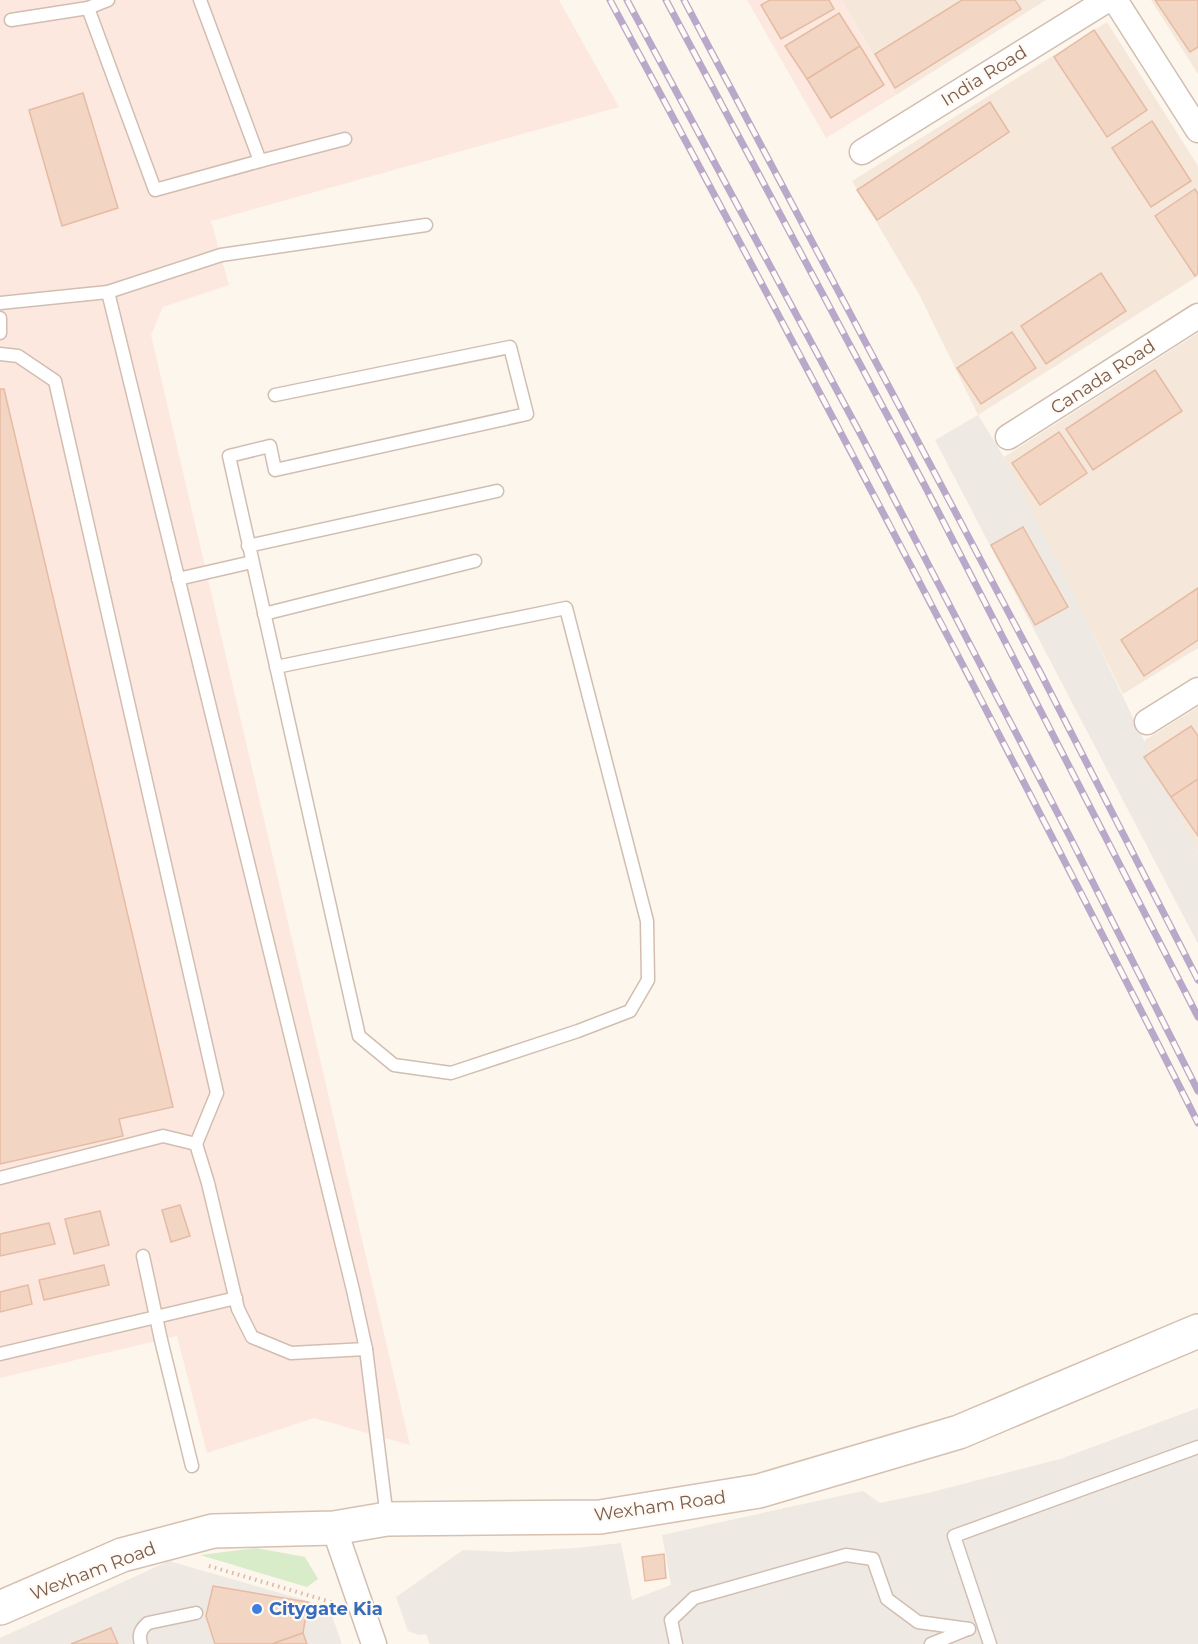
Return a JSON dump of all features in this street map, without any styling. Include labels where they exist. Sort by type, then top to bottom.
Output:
[{"type":"street","name":"India Road","points":[[862,152],[1107,0]]},
{"type":"street","points":[[1115,0],[1198,130]]},
{"type":"street","name":"Canada Road","points":[[1008,437],[1198,316]]},
{"type":"street","points":[[1147,722],[1198,690]]},
{"type":"street","name":"Wexham Road","points":[[0,1608],[122,1555],[213,1531],[334,1527],[387,1519],[600,1517],[759,1491],[959,1432],[1198,1331]]},
{"type":"street","points":[[334,1527],[374,1644]]},
{"type":"lane","points":[[11,20],[88,8],[108,0]]},
{"type":"lane","points":[[200,0],[260,161]]},
{"type":"lane","points":[[88,8],[155,190],[345,139]]},
{"type":"lane","points":[[0,303],[108,292],[221,255],[426,225]]},
{"type":"lane","points":[[108,292],[366,1349],[387,1519]]},
{"type":"lane","points":[[0,318],[0,333]]},
{"type":"lane","points":[[275,394],[510,347],[527,414],[275,470],[270,446],[229,456],[252,562],[359,1036],[394,1065],[451,1073],[630,1011],[648,980],[647,921],[566,608],[276,667]]},
{"type":"lane","points":[[0,354],[18,356],[55,381],[217,1092],[196,1144],[211,1194],[238,1309],[252,1337],[291,1353],[366,1349]]},
{"type":"lane","points":[[249,546],[497,491]]},
{"type":"lane","points":[[264,614],[475,561]]},
{"type":"lane","points":[[178,579],[252,562]]},
{"type":"lane","points":[[0,1178],[164,1136],[196,1144]]},
{"type":"lane","points":[[143,1256],[192,1467]]},
{"type":"lane","points":[[0,1354],[236,1298]]},
{"type":"lane","points":[[990,1644],[954,1536],[1198,1447]]},
{"type":"lane","points":[[676,1644],[670,1620],[694,1598],[846,1555],[873,1558],[887,1599],[918,1622],[969,1629]]},
{"type":"lane","points":[[141,1644],[139,1635],[148,1623],[196,1613]]},
{"type":"lane","points":[[931,1644],[984,1625]]},
{"type":"path","points":[[204,1564],[363,1612]]},
{"type":"shaded area","points":[[0,0],[559,0],[619,107],[211,221],[229,285],[163,307],[151,335],[410,1445],[314,1418],[207,1453],[177,1336],[0,1378]]},
{"type":"shaded area","points":[[747,0],[842,0],[896,95],[826,138]]},
{"type":"shaded area","points":[[842,0],[1046,0],[896,95]]},
{"type":"shaded area","points":[[1151,0],[1198,0],[1198,74]]},
{"type":"shaded area","points":[[1107,22],[1198,166],[1198,276],[978,415],[920,296],[852,181]]},
{"type":"shaded area","points":[[1198,333],[1198,648],[1123,694],[1004,457]]},
{"type":"shaded area","points":[[978,415],[1004,457],[1065,576],[1198,853],[1198,944],[935,440]]},
{"type":"shaded area","points":[[1198,707],[1198,853],[1145,746],[1145,740]]},
{"type":"shaded area","points":[[1198,1408],[1198,1644],[430,1644],[426,1634],[419,1635],[408,1631],[396,1597],[463,1550],[509,1552],[621,1543],[632,1600],[671,1585],[662,1535],[863,1491],[880,1503],[928,1493],[1060,1459]]},
{"type":"shaded area","points":[[169,1561],[329,1607],[342,1644],[0,1644],[0,1638]]},
{"type":"green space","points":[[256,1548],[305,1557],[318,1579],[307,1587],[200,1555]]},
{"type":"building","points":[[770,0],[829,0],[834,9],[781,39],[761,5]]},
{"type":"building","points":[[962,0],[1015,0],[1021,9],[895,88],[875,54]]},
{"type":"building","points":[[1155,0],[1198,0],[1198,47],[1190,52]]},
{"type":"building","points":[[839,13],[860,46],[807,79],[785,46]]},
{"type":"building","points":[[1094,30],[1147,110],[1107,137],[1054,57]]},
{"type":"building","points":[[860,46],[884,85],[831,118],[807,79]]},
{"type":"building","points":[[83,93],[118,208],[62,226],[29,110]]},
{"type":"building","points":[[990,102],[1009,132],[877,220],[857,190]]},
{"type":"building","points":[[1152,121],[1191,181],[1151,207],[1112,148]]},
{"type":"building","points":[[1195,189],[1198,194],[1198,273],[1195,276],[1155,216]]},
{"type":"building","points":[[1101,273],[1126,311],[1046,364],[1021,326]]},
{"type":"building","points":[[1012,332],[1036,368],[981,404],[957,368]]},
{"type":"building","points":[[1155,370],[1182,411],[1093,470],[1066,429]]},
{"type":"building","points":[[0,389],[4,389],[173,1107],[119,1119],[123,1136],[0,1164]]},
{"type":"building","points":[[1059,432],[1087,473],[1040,505],[1012,463]]},
{"type":"building","points":[[1023,527],[1068,607],[1035,625],[991,545]]},
{"type":"building","points":[[1198,588],[1198,640],[1144,676],[1121,640]]},
{"type":"building","points":[[1191,726],[1198,736],[1198,779],[1171,797],[1144,757]]},
{"type":"building","points":[[1198,779],[1198,836],[1171,797]]},
{"type":"building","points":[[180,1205],[190,1236],[171,1242],[162,1210]]},
{"type":"building","points":[[100,1211],[109,1245],[74,1254],[65,1219]]},
{"type":"building","points":[[49,1223],[55,1244],[0,1256],[0,1234]]},
{"type":"building","points":[[104,1265],[109,1285],[44,1300],[39,1280]]},
{"type":"building","points":[[28,1285],[32,1304],[0,1312],[0,1292]]},
{"type":"building","points":[[664,1554],[666,1578],[645,1581],[642,1557]]},
{"type":"building","name":"Citygate Kia","points":[[213,1586],[308,1602],[303,1633],[272,1644],[215,1644],[206,1616]]},
{"type":"building","points":[[111,1628],[118,1644],[71,1644]]},
{"type":"building","points":[[303,1633],[307,1644],[272,1644]]},
{"type":"railway","points":[[610,0],[908,560],[1198,1123]]},
{"type":"railway","points":[[627,0],[861,435],[1070,837],[1198,1091]]},
{"type":"railway","points":[[666,0],[926,488],[1198,1017]]},
{"type":"railway","points":[[684,0],[1039,670],[1198,980]]},
{"type":"place","name":"Citygate Kia","points":[[257,1609]]}]
